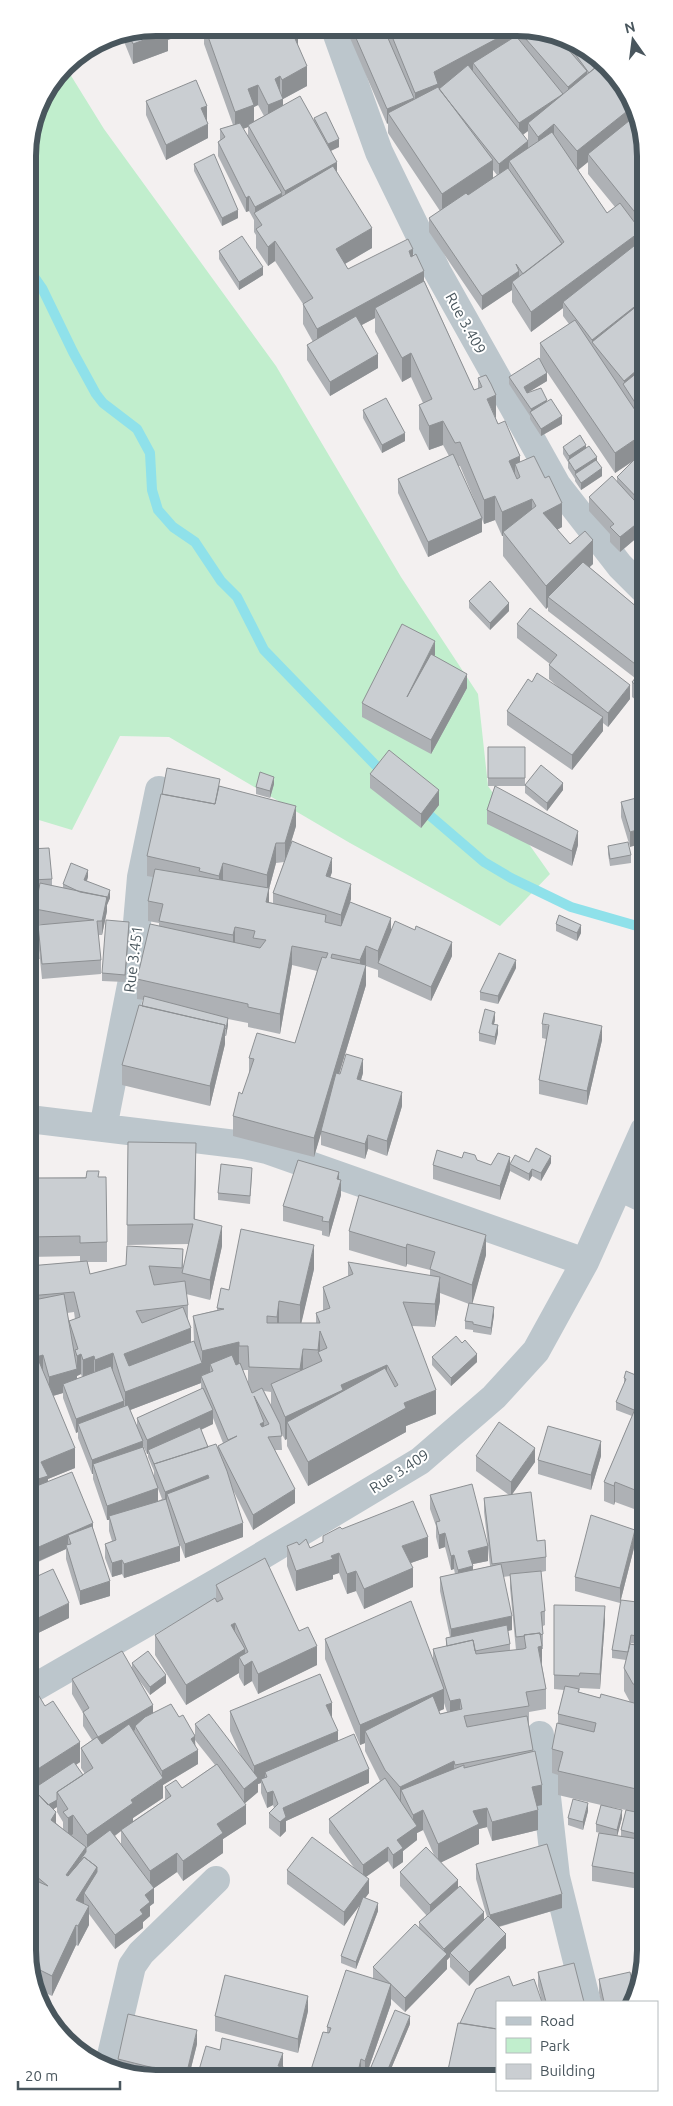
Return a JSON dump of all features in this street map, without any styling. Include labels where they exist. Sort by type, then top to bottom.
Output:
[{"type":"street","name":"Rue 3.409","points":[[338,36],[379,152],[437,271],[557,485],[620,566],[637,583]]},
{"type":"street","name":"Rue 3.451","points":[[103,1128],[132,980],[141,877],[159,790]]},
{"type":"street","points":[[36,1120],[244,1145],[267,1150],[585,1262]]},
{"type":"street","name":"Rue 3.409","points":[[36,1686],[228,1576],[420,1460],[494,1398],[536,1351],[585,1262],[636,1147]]},
{"type":"street","points":[[619,1187],[636,1195]]},
{"type":"street","points":[[540,1735],[556,1877],[587,2001]]},
{"type":"street","points":[[110,2060],[132,1966],[141,1953],[216,1880]]},
{"type":"green space","points":[[69,73],[104,129],[276,366],[401,577],[478,694],[488,786],[550,874],[500,926],[350,843],[169,737],[120,736],[72,830],[37,819],[37,141],[45,110],[52,96]]},
{"type":"building","points":[[355,36],[387,36],[414,98],[387,109]]},
{"type":"building","points":[[392,36],[502,36],[434,72],[438,84],[415,93]]},
{"type":"building","points":[[516,36],[563,94],[519,123],[473,63]]},
{"type":"building","points":[[152,37],[133,44],[131,40]]},
{"type":"building","points":[[208,37],[294,37],[307,66],[282,80],[280,76],[275,79],[283,99],[268,105],[258,85],[248,89],[254,105],[235,112]]},
{"type":"building","points":[[524,37],[540,39],[567,48],[587,71],[568,87]]},
{"type":"building","points":[[572,50],[597,67],[589,73]]},
{"type":"building","points":[[468,65],[528,141],[499,164],[439,89]]},
{"type":"building","points":[[597,66],[617,90],[627,111],[577,151],[554,124],[538,137],[528,123]]},
{"type":"building","points":[[196,80],[207,106],[201,108],[208,124],[166,145],[146,101]]},
{"type":"building","points":[[438,87],[493,160],[442,194],[388,113]]},
{"type":"building","points":[[300,96],[337,162],[285,191],[248,125]]},
{"type":"building","points":[[326,112],[339,139],[328,144],[314,118]]},
{"type":"building","points":[[630,120],[636,141],[637,215],[588,154]]},
{"type":"building","points":[[240,123],[282,193],[255,207],[249,196],[246,198],[218,142],[225,137],[220,129]]},
{"type":"building","points":[[552,132],[607,213],[620,203],[637,226],[637,234],[531,312],[512,282],[564,242],[509,161]]},
{"type":"building","points":[[214,154],[238,210],[222,218],[194,164]]},
{"type":"building","points":[[333,166],[372,228],[336,249],[348,269],[408,239],[413,249],[409,251],[411,257],[416,254],[424,271],[317,329],[303,304],[313,298],[275,241],[268,247],[256,229],[262,225],[254,213]]},
{"type":"building","points":[[508,168],[562,244],[523,274],[516,264],[519,271],[482,296],[429,218]]},
{"type":"building","points":[[242,236],[263,267],[239,282],[219,251]]},
{"type":"building","points":[[637,244],[637,305],[592,340],[563,302]]},
{"type":"building","points":[[424,281],[474,390],[482,387],[478,378],[486,375],[491,384],[496,395],[487,399],[498,424],[505,421],[520,456],[509,461],[517,479],[520,477],[515,464],[534,456],[545,478],[549,476],[562,503],[543,513],[570,544],[585,531],[593,540],[546,586],[503,532],[536,506],[532,499],[502,512],[495,496],[484,500],[460,442],[455,443],[443,421],[429,426],[419,405],[432,399],[411,353],[402,358],[375,308]]},
{"type":"building","points":[[637,306],[637,370],[624,381],[592,342]]},
{"type":"building","points":[[356,316],[378,354],[330,382],[307,345]]},
{"type":"building","points":[[575,320],[637,413],[637,438],[615,453],[540,343]]},
{"type":"building","points":[[539,358],[547,373],[524,387],[527,393],[541,388],[547,400],[531,409],[509,377]]},
{"type":"building","points":[[637,373],[637,405],[623,384]]},
{"type":"building","points":[[386,398],[405,433],[382,445],[363,410]]},
{"type":"building","points":[[551,399],[562,416],[541,429],[530,412]]},
{"type":"building","points":[[580,435],[586,445],[569,456],[563,447]]},
{"type":"building","points":[[589,446],[597,457],[575,471],[568,460]]},
{"type":"building","points":[[453,454],[482,518],[428,542],[398,479]]},
{"type":"building","points":[[637,457],[637,498],[617,477]]},
{"type":"building","points":[[596,460],[602,468],[581,483],[575,474]]},
{"type":"building","points":[[612,476],[637,503],[637,524],[620,537],[610,527],[614,524],[589,497]]},
{"type":"building","points":[[583,562],[637,607],[637,665],[548,597]]},
{"type":"building","points":[[490,581],[509,603],[490,623],[469,601]]},
{"type":"building","points":[[530,608],[630,685],[608,713],[549,665],[557,655],[517,624]]},
{"type":"building","points":[[402,624],[435,641],[407,697],[431,654],[467,674],[431,740],[362,703]]},
{"type":"building","points":[[537,673],[603,717],[572,755],[507,711],[528,679],[532,682]]},
{"type":"building","points":[[637,677],[637,686],[632,682]]},
{"type":"building","points":[[488,747],[525,747],[525,778],[488,778]]},
{"type":"building","points":[[389,750],[439,790],[421,814],[370,774]]},
{"type":"building","points":[[541,765],[563,783],[547,803],[525,785]]},
{"type":"building","points":[[167,768],[220,779],[215,804],[162,794]]},
{"type":"building","points":[[260,772],[274,777],[270,791],[256,787]]},
{"type":"building","points":[[219,786],[296,806],[285,843],[276,843],[267,875],[223,863],[219,876],[199,871],[200,868],[147,856],[161,794],[215,804]]},
{"type":"building","points":[[495,786],[578,831],[572,851],[487,810]]},
{"type":"building","points":[[637,798],[637,830],[630,832],[621,802]]},
{"type":"building","points":[[292,841],[332,858],[326,876],[351,884],[341,915],[273,893]]},
{"type":"building","points":[[628,842],[631,855],[610,859],[608,846]]},
{"type":"building","points":[[49,848],[52,879],[37,880],[37,849]]},
{"type":"building","points":[[71,863],[88,870],[84,880],[110,890],[107,899],[107,897],[80,892],[63,884]]},
{"type":"building","points":[[155,869],[269,888],[266,902],[326,915],[325,922],[341,926],[350,902],[391,918],[378,951],[366,946],[360,960],[332,954],[331,958],[366,965],[314,1138],[233,1116],[239,1092],[242,1094],[254,1059],[249,1058],[257,1033],[295,1043],[322,957],[326,958],[328,953],[292,946],[280,1014],[248,1007],[248,1004],[137,979],[150,924],[260,948],[266,940],[253,938],[255,931],[235,927],[233,935],[159,921],[163,904],[148,901]]},
{"type":"building","points":[[40,883],[107,897],[102,921],[97,921],[101,960],[42,964],[38,925],[94,920],[37,909]]},
{"type":"building","points":[[559,915],[581,925],[577,933],[556,924]]},
{"type":"building","points":[[106,920],[129,922],[125,975],[102,973]]},
{"type":"building","points":[[395,921],[415,930],[416,926],[452,942],[431,987],[378,963]]},
{"type":"building","points":[[37,935],[39,959],[37,959]]},
{"type":"building","points":[[499,953],[516,960],[498,996],[480,992]]},
{"type":"building","points":[[144,996],[228,1018],[226,1029],[225,1025],[142,1006]]},
{"type":"building","points":[[139,1005],[225,1025],[210,1086],[122,1065]]},
{"type":"building","points":[[485,1009],[495,1012],[492,1024],[498,1025],[495,1037],[479,1033]]},
{"type":"building","points":[[544,1013],[602,1026],[587,1091],[539,1080],[549,1025],[542,1024]]},
{"type":"building","points":[[346,1054],[363,1059],[357,1079],[402,1092],[387,1141],[368,1135],[365,1144],[321,1131],[336,1073],[340,1074]]},
{"type":"building","points":[[128,1142],[196,1143],[194,1219],[222,1226],[210,1280],[182,1273],[193,1224],[127,1225]]},
{"type":"building","points":[[536,1148],[551,1156],[541,1173],[532,1169],[529,1174],[510,1164],[515,1155],[529,1162]]},
{"type":"building","points":[[437,1150],[462,1158],[464,1152],[475,1155],[477,1160],[491,1165],[498,1153],[510,1157],[500,1186],[433,1165]]},
{"type":"building","points":[[298,1160],[339,1172],[337,1179],[341,1180],[329,1222],[322,1221],[323,1217],[283,1206]]},
{"type":"building","points":[[221,1164],[252,1168],[250,1196],[218,1193]]},
{"type":"building","points":[[87,1171],[99,1171],[98,1177],[106,1177],[107,1242],[80,1243],[80,1236],[36,1237],[36,1178],[86,1178]]},
{"type":"building","points":[[359,1195],[486,1235],[472,1285],[430,1269],[435,1252],[407,1244],[406,1248],[349,1231]]},
{"type":"building","points":[[241,1229],[314,1245],[300,1305],[279,1301],[277,1317],[267,1316],[267,1323],[320,1323],[316,1313],[330,1308],[323,1287],[353,1274],[348,1262],[440,1277],[435,1304],[403,1302],[436,1390],[404,1403],[406,1408],[308,1462],[287,1422],[385,1368],[395,1387],[398,1385],[387,1365],[341,1385],[343,1390],[285,1417],[271,1384],[322,1361],[318,1352],[327,1348],[320,1331],[318,1350],[303,1349],[300,1369],[249,1367],[248,1346],[239,1346],[239,1342],[202,1351],[193,1316],[224,1309],[217,1308],[221,1288],[229,1290]]},
{"type":"building","points":[[127,1246],[183,1249],[182,1268],[149,1266],[154,1285],[185,1281],[188,1305],[136,1311],[142,1323],[183,1307],[191,1328],[124,1354],[129,1366],[194,1341],[202,1363],[125,1392],[113,1353],[95,1360],[94,1356],[83,1360],[81,1354],[77,1356],[75,1350],[78,1349],[69,1321],[80,1317],[74,1292],[36,1295],[36,1265],[87,1261],[90,1274],[126,1265]]},
{"type":"building","points":[[64,1294],[77,1369],[49,1377],[43,1355],[36,1357],[36,1300]]},
{"type":"building","points":[[469,1303],[494,1307],[491,1328],[465,1321]]},
{"type":"building","points":[[456,1336],[462,1343],[465,1340],[477,1354],[451,1378],[432,1357]]},
{"type":"building","points":[[232,1355],[236,1365],[240,1363],[252,1393],[262,1388],[280,1424],[282,1436],[268,1437],[295,1489],[253,1515],[218,1446],[237,1436],[228,1440],[201,1376],[213,1371],[210,1364]],"holes":[[[254,1396],[269,1424],[262,1427],[260,1424],[264,1422]]]},
{"type":"building","points":[[38,1359],[75,1448],[41,1462],[48,1476],[36,1480],[37,1461],[36,1360]]},
{"type":"building","points":[[111,1366],[124,1401],[76,1419],[63,1384]]},
{"type":"building","points":[[626,1371],[636,1375],[636,1405],[634,1410],[616,1402],[626,1379],[624,1378]]},
{"type":"building","points":[[203,1388],[213,1410],[147,1440],[137,1418]]},
{"type":"building","points":[[128,1405],[143,1441],[92,1460],[78,1424]]},
{"type":"building","points":[[636,1406],[636,1491],[615,1482],[614,1486],[604,1482]]},
{"type":"building","points":[[499,1422],[535,1448],[511,1482],[476,1456]]},
{"type":"building","points":[[548,1426],[601,1441],[591,1475],[538,1460]]},
{"type":"building","points":[[200,1427],[208,1447],[154,1464],[148,1450]]},
{"type":"building","points":[[216,1444],[227,1471],[243,1523],[185,1544],[167,1494],[209,1478],[208,1475],[165,1492],[154,1464]]},
{"type":"building","points":[[143,1447],[158,1488],[107,1506],[93,1464]]},
{"type":"building","points":[[72,1472],[93,1523],[36,1548],[36,1486]]},
{"type":"building","points":[[472,1484],[488,1546],[468,1551],[473,1566],[458,1570],[454,1555],[451,1556],[445,1533],[439,1535],[436,1522],[440,1521],[430,1495]]},
{"type":"building","points":[[531,1492],[537,1541],[545,1540],[546,1557],[492,1564],[484,1498]]},
{"type":"building","points":[[166,1499],[180,1546],[124,1564],[122,1560],[112,1563],[105,1544],[116,1540],[109,1516]]},
{"type":"building","points":[[413,1501],[428,1537],[402,1546],[413,1568],[364,1589],[356,1571],[347,1574],[339,1553],[331,1556],[333,1559],[296,1571],[287,1546],[297,1542],[299,1545],[306,1539],[310,1548],[323,1542],[323,1536],[340,1527],[342,1529]]},
{"type":"building","points":[[591,1515],[635,1530],[620,1588],[575,1577]]},
{"type":"building","points":[[92,1526],[110,1581],[80,1591],[66,1545],[71,1544],[68,1535]]},
{"type":"building","points":[[265,1558],[299,1631],[308,1627],[317,1646],[258,1674],[252,1661],[244,1666],[239,1657],[248,1652],[235,1623],[231,1625],[245,1649],[186,1685],[155,1635],[215,1598],[217,1602],[223,1599],[216,1585]]},
{"type":"building","points":[[501,1564],[512,1616],[451,1629],[440,1577]]},
{"type":"building","points":[[53,1569],[69,1603],[36,1619],[36,1577]]},
{"type":"building","points":[[541,1571],[545,1611],[541,1612],[543,1634],[516,1637],[510,1574]]},
{"type":"building","points":[[621,1600],[636,1602],[636,1636],[631,1635],[628,1652],[612,1650]]},
{"type":"building","points":[[411,1601],[444,1689],[360,1725],[325,1639]]},
{"type":"building","points":[[554,1605],[605,1606],[600,1674],[580,1673],[579,1676],[554,1675]]},
{"type":"building","points":[[507,1625],[510,1644],[475,1651],[473,1640],[447,1646],[446,1638]]},
{"type":"building","points":[[540,1633],[542,1646],[538,1647],[546,1689],[526,1692],[529,1706],[464,1716],[467,1727],[527,1716],[533,1750],[455,1765],[454,1761],[400,1787],[385,1770],[365,1731],[433,1696],[440,1714],[462,1709],[460,1699],[450,1701],[433,1649],[473,1640],[476,1654],[523,1649],[526,1648],[524,1635]]},
{"type":"building","points":[[630,1644],[636,1645],[636,1685],[633,1684],[624,1668]]},
{"type":"building","points":[[122,1651],[153,1705],[98,1737],[83,1712],[89,1708],[72,1679]]},
{"type":"building","points":[[148,1651],[166,1675],[150,1687],[132,1663]]},
{"type":"building","points":[[320,1674],[332,1703],[326,1705],[338,1731],[254,1766],[230,1711]]},
{"type":"building","points":[[565,1686],[579,1689],[578,1692],[600,1698],[601,1694],[636,1704],[636,1789],[558,1771],[563,1752],[552,1749],[557,1723],[594,1732],[596,1723],[558,1714]]},
{"type":"building","points":[[36,1691],[45,1706],[53,1701],[80,1742],[36,1770]]},
{"type":"building","points":[[171,1704],[179,1717],[183,1715],[195,1736],[191,1739],[198,1750],[162,1771],[135,1726],[145,1717]]},
{"type":"building","points":[[209,1714],[258,1778],[244,1789],[195,1724]]},
{"type":"building","points":[[129,1724],[163,1778],[131,1800],[133,1803],[87,1835],[73,1815],[68,1818],[63,1812],[68,1809],[57,1792],[93,1768],[81,1748],[97,1737],[102,1744]]},
{"type":"building","points":[[354,1734],[369,1769],[283,1808],[286,1817],[280,1822],[269,1813],[278,1804],[273,1791],[267,1793],[261,1779],[267,1777],[265,1772]]},
{"type":"building","points":[[535,1751],[542,1785],[532,1787],[538,1810],[492,1822],[487,1808],[473,1811],[479,1824],[438,1844],[423,1810],[413,1815],[401,1790],[464,1765],[464,1768]]},
{"type":"building","points":[[74,1762],[83,1775],[57,1792],[57,1800],[48,1805],[36,1792],[36,1787]]},
{"type":"building","points":[[217,1764],[246,1805],[217,1824],[223,1833],[183,1861],[177,1853],[150,1871],[121,1830],[171,1796],[165,1787],[176,1780],[182,1788]]},
{"type":"building","points":[[385,1778],[417,1826],[397,1840],[403,1848],[393,1855],[388,1847],[363,1865],[329,1819]]},
{"type":"building","points":[[36,1792],[56,1812],[51,1820],[86,1847],[66,1875],[68,1876],[84,1857],[97,1867],[76,1900],[89,1906],[78,1926],[76,1925],[52,1976],[38,1969],[36,1950],[36,1881],[48,1886],[36,1876]]},
{"type":"building","points":[[573,1799],[588,1803],[583,1822],[568,1818]]},
{"type":"building","points":[[601,1805],[622,1810],[617,1830],[596,1824]]},
{"type":"building","points":[[626,1810],[636,1812],[636,1834],[621,1830]]},
{"type":"building","points":[[110,1830],[154,1888],[145,1895],[150,1902],[140,1910],[143,1914],[115,1935],[84,1893],[97,1872],[97,1867],[84,1857],[73,1870],[86,1852],[86,1848]]},
{"type":"building","points":[[599,1833],[636,1839],[636,1873],[592,1866]]},
{"type":"building","points":[[312,1837],[369,1879],[344,1912],[287,1870]]},
{"type":"building","points":[[547,1844],[562,1894],[490,1915],[476,1864]]},
{"type":"building","points":[[426,1847],[458,1880],[430,1905],[400,1872]]},
{"type":"building","points":[[460,1886],[484,1912],[444,1949],[419,1922]]},
{"type":"building","points":[[363,1897],[378,1903],[356,1962],[341,1956]]},
{"type":"building","points":[[488,1916],[506,1934],[469,1972],[450,1953]]},
{"type":"building","points":[[415,1924],[447,1954],[405,1998],[373,1967]]},
{"type":"building","points":[[574,1963],[584,2001],[546,2001],[538,1972]]},
{"type":"building","points":[[346,1970],[391,1984],[365,2061],[361,2059],[358,2070],[311,2070],[323,2032],[329,2033],[331,2028],[327,2027]]},
{"type":"building","points":[[630,1972],[632,1983],[625,2001],[604,2001],[599,1979]]},
{"type":"building","points":[[225,1975],[308,1996],[298,2039],[215,2016]]},
{"type":"building","points":[[509,1976],[513,1986],[534,1979],[542,2001],[496,2001],[496,2029],[460,2023],[476,1989]]},
{"type":"building","points":[[395,2010],[410,2016],[388,2070],[377,2070],[371,2067]]},
{"type":"building","points":[[128,2014],[197,2030],[187,2070],[162,2070],[118,2059]]},
{"type":"building","points":[[458,2023],[496,2029],[496,2070],[448,2070]]},
{"type":"building","points":[[222,2038],[283,2053],[278,2066],[291,2069],[199,2070],[206,2046],[220,2050]]},
{"type":"waterway","points":[[37,281],[96,394],[103,403],[137,429],[150,453],[152,490],[158,510],[173,527],[195,542],[221,581],[237,597],[264,650],[385,775]]},
{"type":"waterway","points":[[420,807],[484,862],[511,878],[571,907],[637,926]]}]
